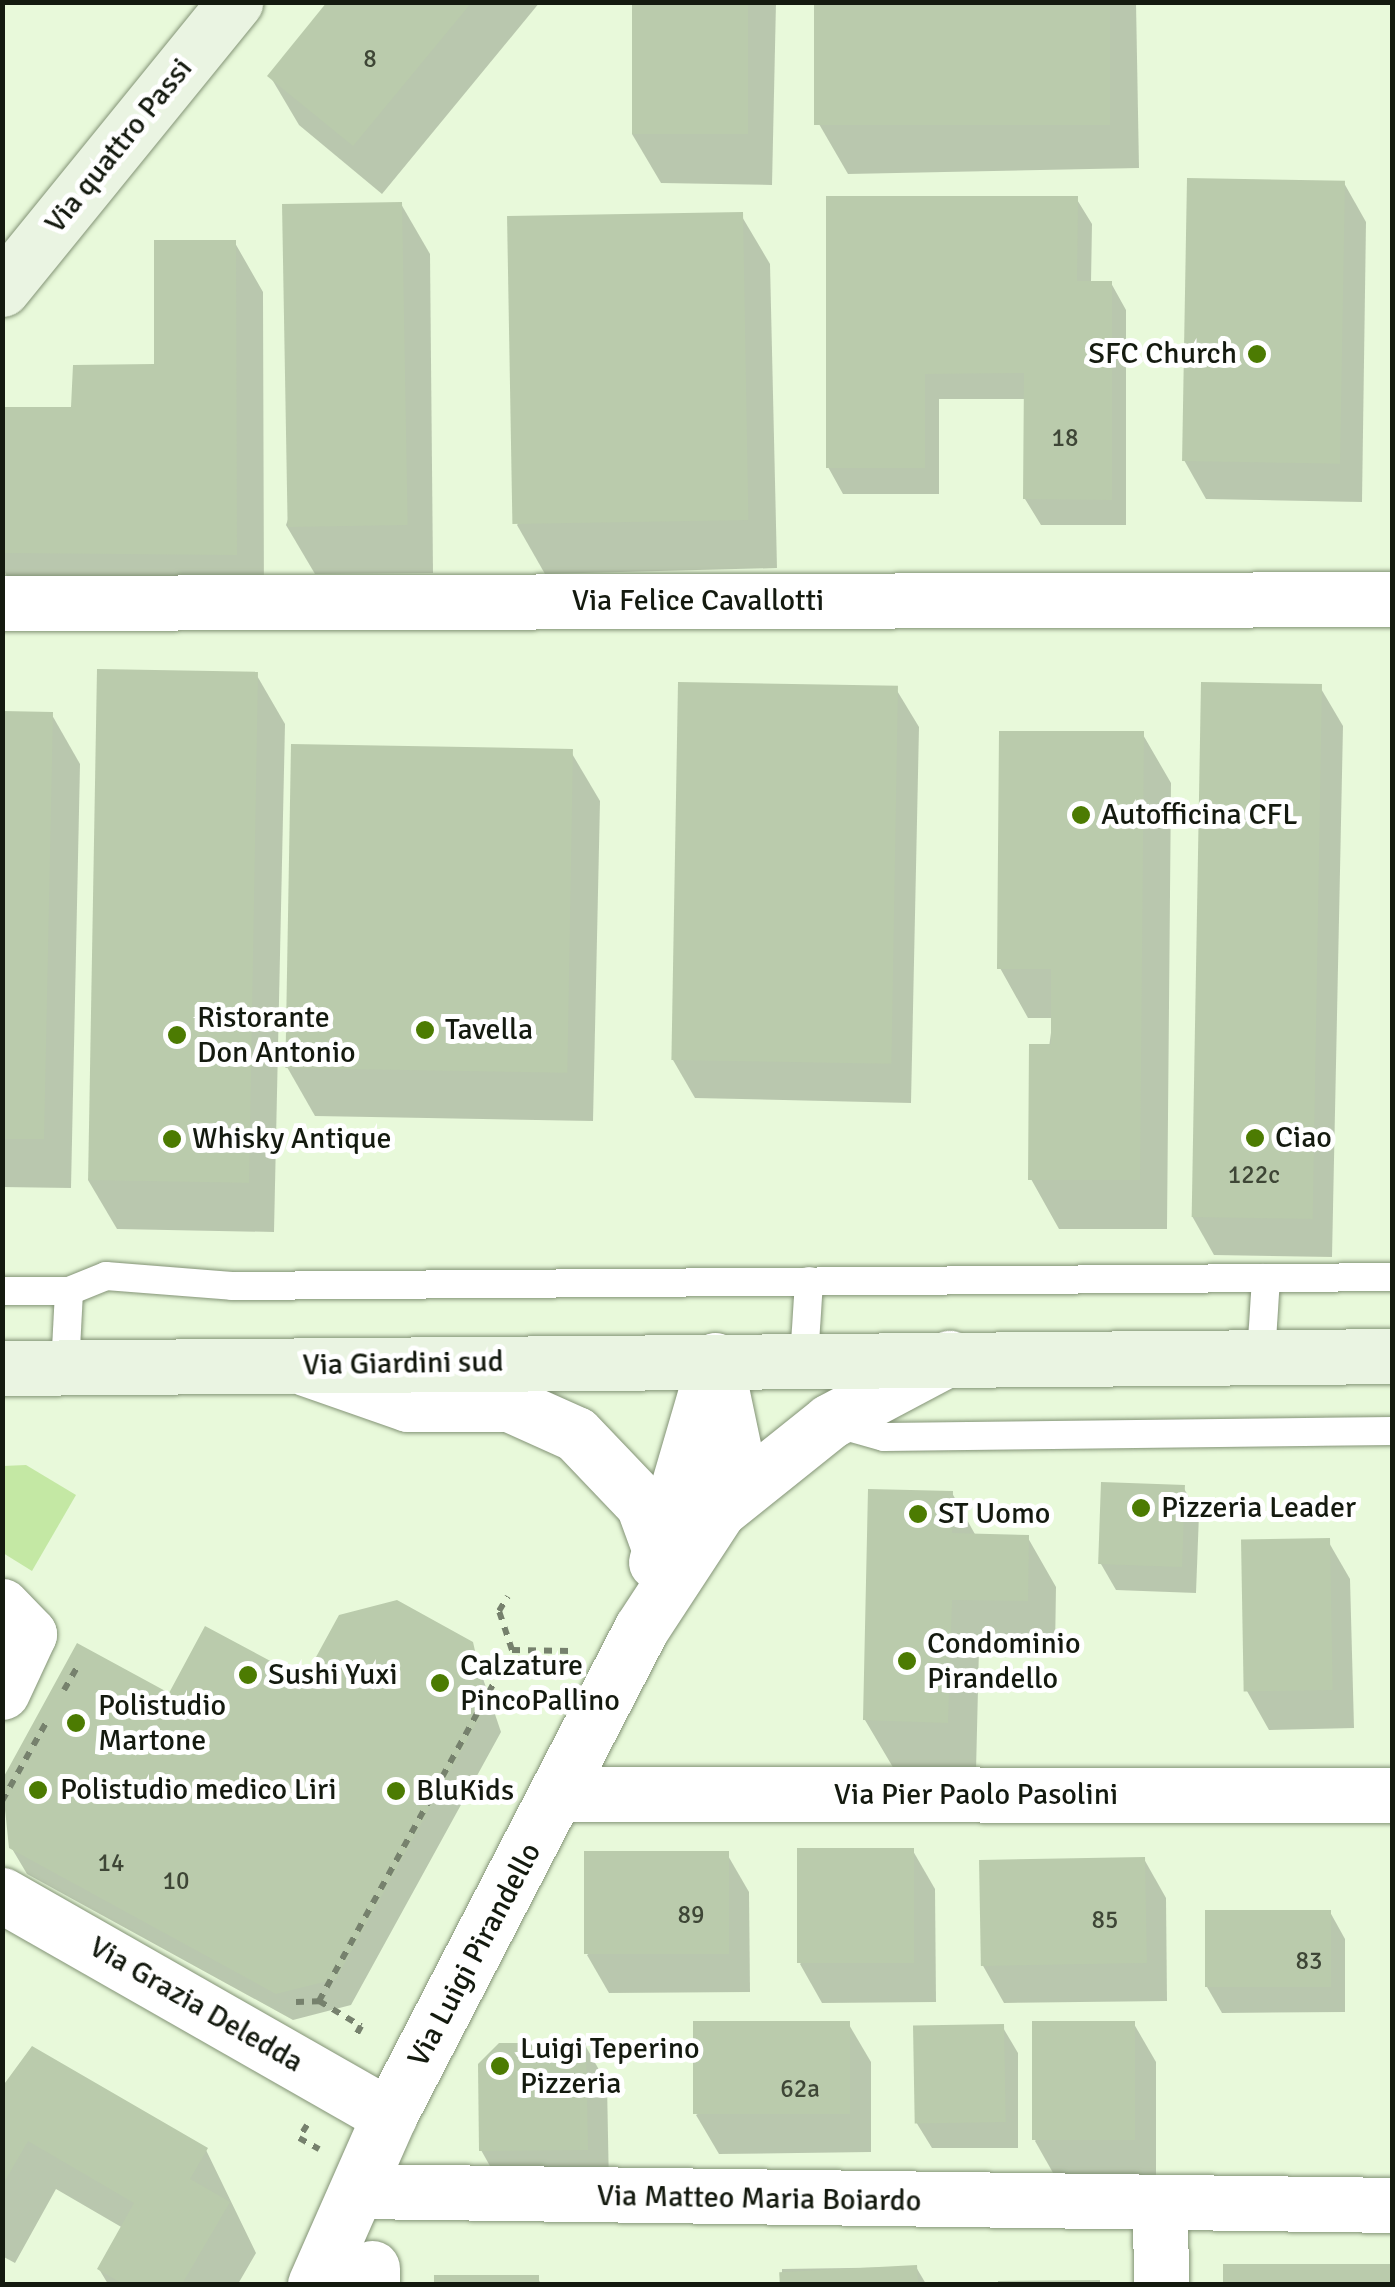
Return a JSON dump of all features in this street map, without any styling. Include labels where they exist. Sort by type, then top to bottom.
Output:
[{"type":"main road","name":"Via quattro Passi","points":[[2,288],[235,2]]},
{"type":"main road","name":"Via Giardini sud","points":[[2,1368],[1392,1356]]},
{"type":"street","name":"Via Felice Cavallotti","points":[[2,603],[1392,599]]},
{"type":"street","name":"Via Luigi Pirandello","points":[[719,1510],[830,1421],[949,1358]]},
{"type":"street","name":"Via Luigi Pirandello","points":[[315,2284],[389,2116],[560,1794],[642,1628],[719,1510],[735,1455],[715,1360]]},
{"type":"street","name":"Via Luigi Pirandello","points":[[642,1628],[659,1548],[715,1360]]},
{"type":"street","points":[[298,1366],[408,1404],[509,1404],[576,1434],[642,1504],[659,1548]]},
{"type":"street","points":[[2,1606],[29,1634],[26,1704]]},
{"type":"street","name":"Via Pier Paolo Pasolini","points":[[560,1794],[1392,1795]]},
{"type":"street","name":"Via Grazia Deledda","points":[[2,1895],[389,2116]]},
{"type":"street","name":"Via Matteo Maria Boiardo","points":[[357,2191],[1160,2206],[1392,2204]]},
{"type":"street","points":[[1160,2206],[1161,2284]]},
{"type":"lane","points":[[2,1291],[69,1291],[106,1276],[232,1286],[1392,1277]]},
{"type":"lane","points":[[1261,1356],[1266,1278]]},
{"type":"lane","points":[[804,1359],[809,1281]]},
{"type":"lane","points":[[65,1368],[69,1291]]},
{"type":"lane","points":[[830,1421],[884,1437],[1392,1431]]},
{"type":"path","points":[[282,1994],[320,2001],[512,1650],[499,1611],[508,1596]]},
{"type":"path","points":[[512,1650],[579,1651]]},
{"type":"path","points":[[60,1698],[79,1664]]},
{"type":"path","points":[[2,1800],[26,1704]]},
{"type":"green space","points":[[26,1465],[76,1495],[32,1571],[3,1553],[3,1466]]},
{"type":"building","points":[[327,2],[472,2],[353,146],[267,76]]},
{"type":"building","points":[[632,2],[748,2],[748,134],[632,134]]},
{"type":"building","points":[[814,2],[1110,2],[1110,125],[814,125]]},
{"type":"building","points":[[1187,178],[1345,181],[1340,464],[1182,461]]},
{"type":"building","points":[[826,196],[1078,196],[1077,281],[1112,281],[1112,500],[1023,499],[1024,373],[925,374],[925,468],[826,468]]},
{"type":"building","points":[[402,202],[408,525],[288,527],[282,204]]},
{"type":"building","points":[[743,212],[748,520],[512,524],[507,216]]},
{"type":"building","points":[[154,240],[236,240],[237,555],[2,553],[2,407],[71,407],[73,365],[154,364]]},
{"type":"building","points":[[97,669],[258,672],[249,1183],[88,1180]]},
{"type":"building","points":[[678,682],[898,686],[891,1064],[671,1060]]},
{"type":"building","points":[[1201,682],[1322,684],[1313,1219],[1192,1217]]},
{"type":"building","points":[[2,711],[53,712],[44,1139],[2,1139]]},
{"type":"building","points":[[999,731],[1144,731],[1140,1180],[1028,1180],[1029,1044],[1051,1044],[1051,969],[997,969]]},
{"type":"building","points":[[291,744],[573,749],[567,1073],[285,1068]]},
{"type":"building","points":[[1101,1482],[1185,1485],[1182,1567],[1098,1564]]},
{"type":"building","name":"Condominio Pirandello","points":[[868,1489],[953,1491],[952,1533],[1029,1535],[1028,1601],[952,1600],[948,1723],[863,1720]]},
{"type":"building","points":[[1330,1538],[1333,1690],[1244,1692],[1241,1540]]},
{"type":"building","points":[[397,1600],[473,1642],[487,1704],[336,1979],[276,1994],[9,1848],[2,1780],[77,1643],[169,1693],[205,1626],[304,1679],[339,1615]]},
{"type":"building","points":[[797,1848],[914,1848],[914,1963],[797,1963]]},
{"type":"building","points":[[584,1851],[729,1851],[729,1954],[584,1954]]},
{"type":"building","points":[[1145,1857],[1147,1963],[981,1966],[979,1860]]},
{"type":"building","points":[[1205,1910],[1331,1910],[1331,1987],[1205,1987]]},
{"type":"building","points":[[693,2021],[850,2021],[850,2114],[693,2114]]},
{"type":"building","points":[[1032,2021],[1135,2021],[1135,2140],[1032,2140]]},
{"type":"building","points":[[1004,2024],[1006,2122],[915,2124],[913,2026]]},
{"type":"building","points":[[499,2043],[586,2043],[588,2150],[479,2151],[478,2064]]},
{"type":"building","points":[[32,2046],[208,2148],[190,2179],[230,2202],[182,2284],[123,2284],[97,2269],[134,2203],[28,2141],[2,2186],[2,2087]]},
{"type":"building","points":[[1223,2264],[1392,2264],[1392,2284],[1223,2284]]},
{"type":"building","points":[[917,2265],[918,2284],[780,2284],[779,2272]]},
{"type":"building","points":[[434,2275],[539,2275],[539,2284],[434,2284]]},
{"type":"building","points":[[1100,2280],[1100,2284],[998,2284],[998,2281]]},
{"type":"place","name":"SFC Church","points":[[1257,354]]},
{"type":"place","name":"Autofficina CFL","points":[[1081,815]]},
{"type":"place","name":"Tavella","points":[[425,1030]]},
{"type":"place","name":"Ristorante Don Antonio","points":[[177,1035]]},
{"type":"place","name":"Ciao","points":[[1255,1138]]},
{"type":"place","name":"Whisky Antique","points":[[172,1139]]},
{"type":"place","name":"Pizzeria Leader","points":[[1141,1508]]},
{"type":"place","name":"ST Uomo","points":[[918,1514]]},
{"type":"place","name":"Condominio Pirandello","points":[[907,1661]]},
{"type":"place","name":"Sushi Yuxi","points":[[248,1675]]},
{"type":"place","name":"Calzature PincoPallino","points":[[440,1683]]},
{"type":"place","name":"Polistudio Martone","points":[[76,1723]]},
{"type":"place","name":"Polistudio medico Liri","points":[[38,1790]]},
{"type":"place","name":"BluKids","points":[[396,1791]]},
{"type":"place","name":"Luigi Teperino Pizzeria","points":[[500,2066]]}]
